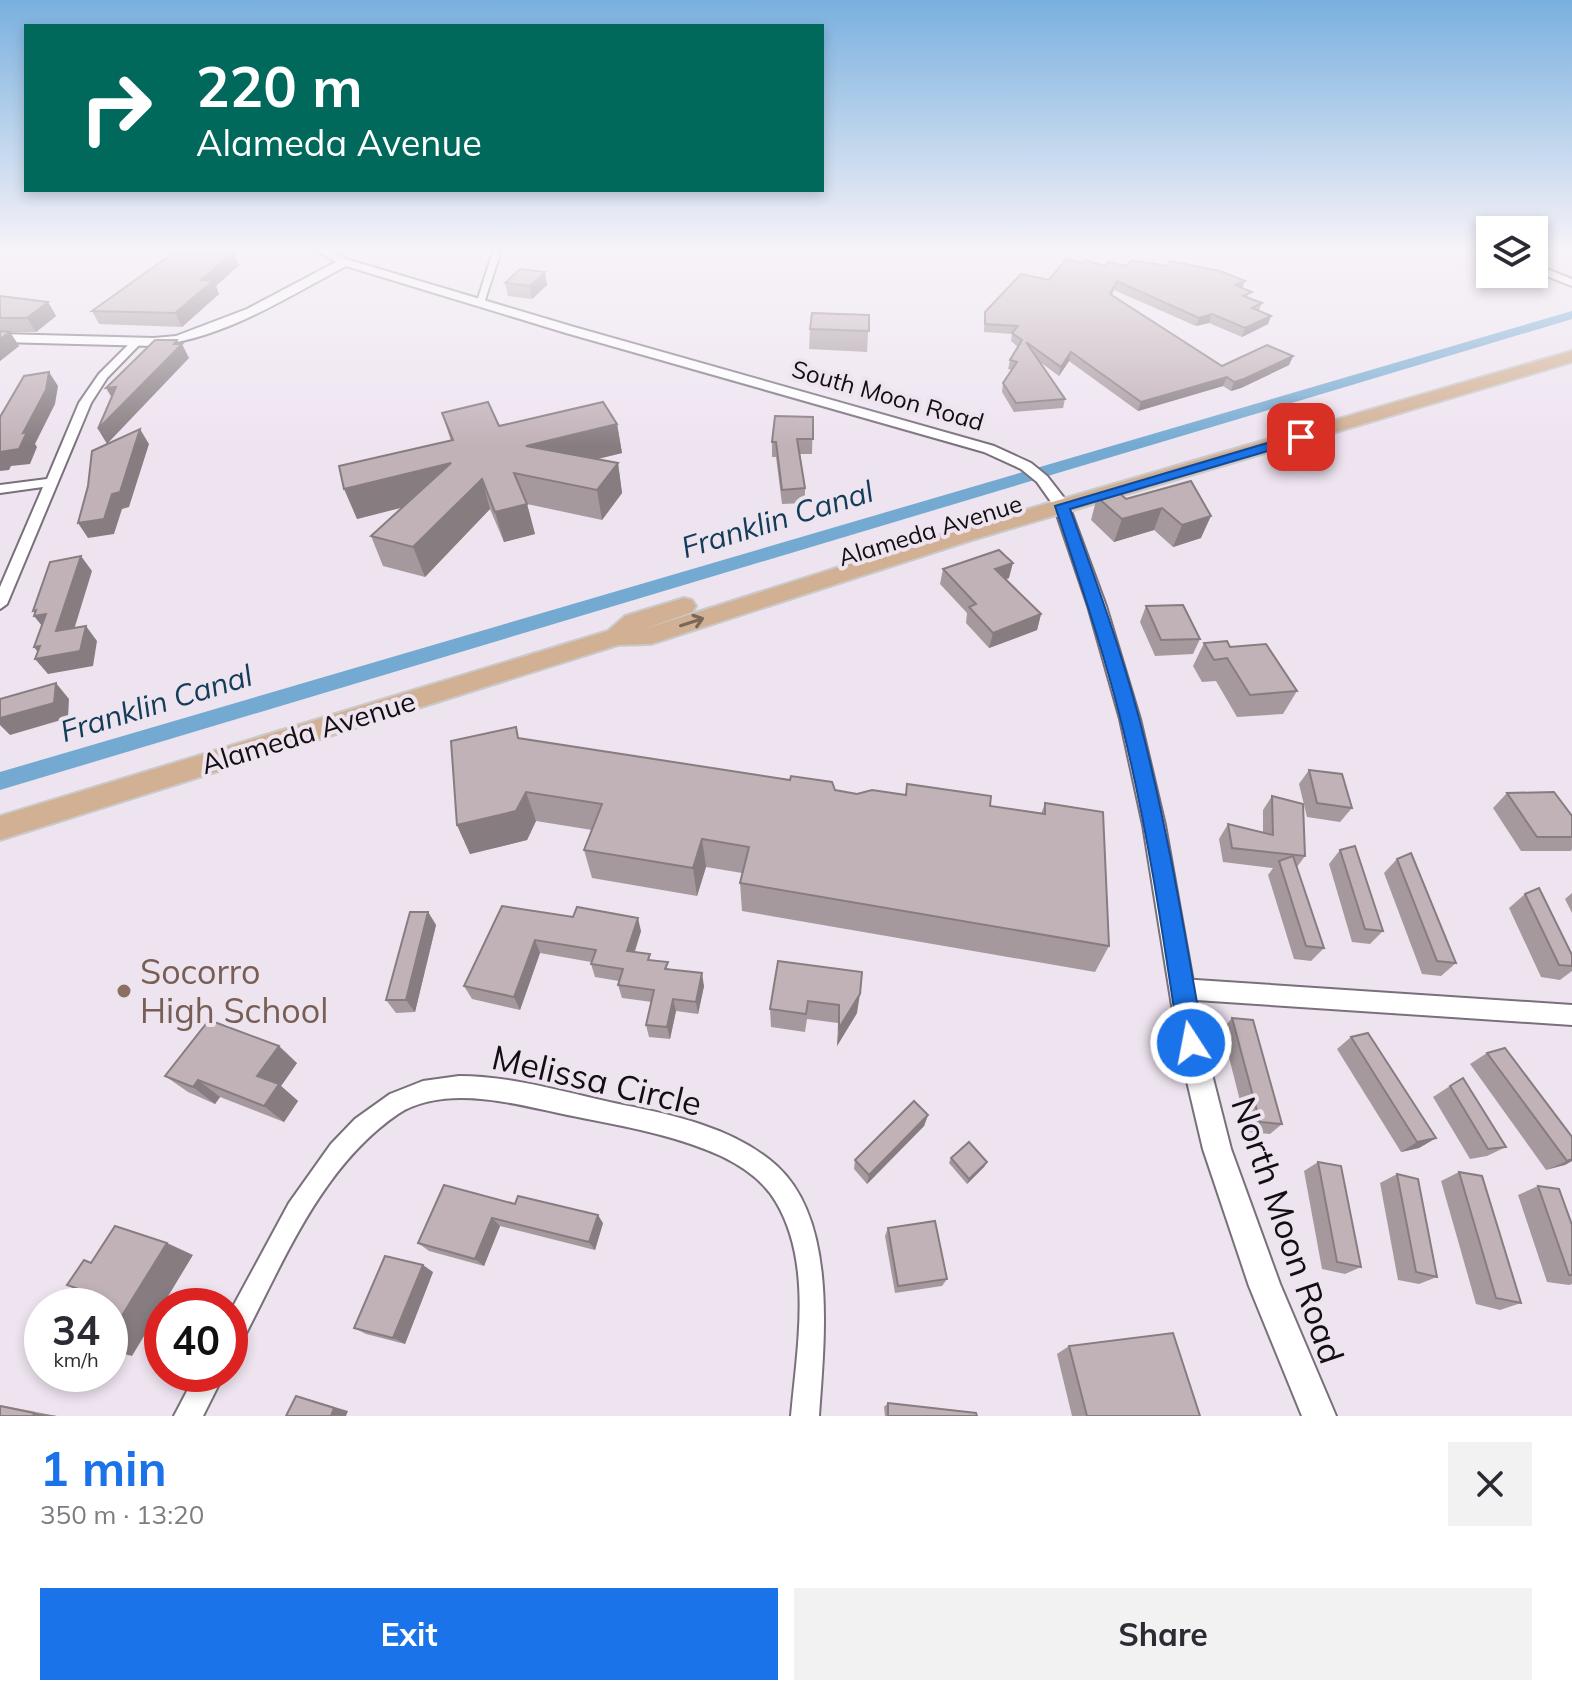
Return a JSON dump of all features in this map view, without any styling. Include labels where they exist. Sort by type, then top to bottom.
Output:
[{"type":"main road","name":"Alameda Avenue","points":[[0,828],[617,637],[633,622],[1572,341]]},
{"type":"main road","name":"Alameda Avenue","points":[[1053,494],[1478,386],[1572,356]]},
{"type":"street","points":[[0,338],[166,342],[205,332],[241,314]]},
{"type":"street","name":"South Moon Road","points":[[518,314],[989,449],[1026,466],[1053,494]]},
{"type":"street","points":[[0,604],[85,403],[103,376],[137,342]]},
{"type":"street","points":[[0,489],[53,482]]},
{"type":"street","name":"North Moon Road","points":[[1053,494],[1097,606],[1130,719],[1167,889],[1181,989],[1217,1149],[1265,1286],[1319,1416]]},
{"type":"street","points":[[1181,989],[1572,1015]]},
{"type":"street","name":"Melissa Circle","points":[[248,1305],[299,1210],[342,1147],[370,1120],[406,1096],[459,1087],[491,1089],[643,1120],[730,1148],[760,1167],[785,1193],[802,1233],[811,1274],[812,1315],[805,1416]]},
{"type":"street","points":[[188,1416],[201,1392]]},
{"type":"building","points":[[0,314],[32,314],[27,318],[0,318]]},
{"type":"building","points":[[812,314],[869,315],[869,331],[810,329]]},
{"type":"building","points":[[985,314],[1141,314],[1222,366],[1267,345],[1293,356],[1244,379],[1234,382],[1227,377],[1141,402],[1071,352],[1061,367],[1026,342],[1065,399],[1016,403],[1003,383],[1017,362],[1010,360],[1022,340],[1012,333],[1018,326],[985,324]]},
{"type":"building","points":[[1190,314],[1212,314],[1199,318]]},
{"type":"building","points":[[1212,314],[1271,316],[1245,328]]},
{"type":"building","points":[[155,340],[177,340],[174,344],[182,344],[98,429],[116,387],[106,388]]},
{"type":"building","points":[[49,372],[46,390],[23,433],[27,432],[19,449],[0,452],[0,417],[24,376]]},
{"type":"building","points":[[488,402],[499,426],[603,402],[617,424],[526,446],[618,463],[597,490],[514,473],[527,504],[495,512],[482,479],[413,547],[371,536],[451,463],[344,489],[339,466],[453,440],[442,413]]},
{"type":"building","points":[[775,416],[813,417],[813,439],[797,439],[805,488],[782,490],[776,442],[772,442]]},
{"type":"building","points":[[140,429],[120,492],[112,494],[104,519],[78,523],[88,486],[92,451]]},
{"type":"building","points":[[1191,481],[1211,516],[1182,525],[1162,508],[1122,519],[1097,497],[1117,491],[1126,499]]},
{"type":"building","points":[[999,550],[1013,563],[995,569],[1041,614],[993,633],[969,607],[976,604],[943,569]]},
{"type":"building","points":[[81,556],[56,631],[86,626],[80,651],[35,659],[40,646],[34,647],[46,614],[34,616],[36,610],[33,611],[50,562]]},
{"type":"building","points":[[1183,605],[1200,639],[1161,640],[1146,606]]},
{"type":"building","points":[[1227,641],[1230,647],[1266,644],[1297,691],[1250,695],[1227,658],[1214,660],[1204,643]]},
{"type":"building","points":[[56,683],[54,703],[0,718],[0,699]]},
{"type":"building","points":[[516,727],[518,738],[790,780],[791,776],[832,782],[835,790],[857,794],[872,790],[906,795],[907,784],[991,796],[990,806],[1045,814],[1045,803],[1103,812],[1109,946],[740,883],[749,847],[702,839],[693,868],[584,850],[602,804],[526,792],[516,811],[457,825],[451,741]]},
{"type":"building","points":[[1309,770],[1342,774],[1352,808],[1317,803]]},
{"type":"building","points":[[1554,792],[1572,816],[1572,837],[1537,837],[1507,793]]},
{"type":"building","points":[[1272,796],[1303,804],[1305,856],[1232,848],[1228,824],[1273,835]]},
{"type":"building","points":[[1355,846],[1383,931],[1365,929],[1340,850]]},
{"type":"building","points":[[1411,853],[1456,963],[1437,961],[1397,859]]},
{"type":"building","points":[[1293,856],[1324,948],[1306,946],[1279,861]]},
{"type":"building","points":[[1539,888],[1572,955],[1572,966],[1559,965],[1525,894]]},
{"type":"building","points":[[502,906],[573,917],[577,907],[638,918],[627,951],[650,954],[648,960],[668,962],[665,969],[702,973],[696,1002],[673,999],[667,1027],[646,1025],[654,990],[618,985],[623,969],[591,964],[596,950],[535,940],[514,997],[464,986]]},
{"type":"building","points":[[410,912],[428,912],[406,1000],[386,1000]]},
{"type":"building","points":[[778,961],[862,972],[860,994],[839,1028],[839,1005],[808,1001],[806,1014],[770,1009]]},
{"type":"building","points":[[1232,1018],[1253,1020],[1282,1124],[1260,1122]]},
{"type":"building","points":[[209,1020],[279,1046],[257,1076],[279,1084],[264,1106],[198,1080],[193,1087],[165,1076]]},
{"type":"building","points":[[1368,1033],[1436,1138],[1417,1142],[1351,1037]]},
{"type":"building","points":[[1505,1048],[1572,1137],[1572,1159],[1567,1161],[1487,1053]]},
{"type":"building","points":[[1463,1078],[1506,1147],[1488,1149],[1450,1086]]},
{"type":"building","points":[[914,1101],[928,1115],[869,1175],[855,1160]]},
{"type":"building","points":[[969,1142],[987,1162],[969,1179],[951,1158]]},
{"type":"building","points":[[1318,1162],[1341,1166],[1361,1267],[1337,1262]]},
{"type":"building","points":[[1459,1172],[1482,1176],[1521,1303],[1496,1298]]},
{"type":"building","points":[[1397,1174],[1418,1179],[1437,1277],[1416,1272]]},
{"type":"building","points":[[444,1185],[515,1204],[518,1196],[598,1215],[589,1242],[492,1218],[475,1259],[418,1243]]},
{"type":"building","points":[[1538,1186],[1559,1189],[1572,1225],[1572,1275],[1569,1275]]},
{"type":"building","points":[[935,1221],[947,1279],[898,1286],[888,1228]]},
{"type":"building","points":[[115,1226],[167,1243],[128,1306],[128,1288],[76,1288],[67,1285],[84,1260],[91,1263]]},
{"type":"building","points":[[385,1256],[423,1265],[393,1338],[354,1328]]},
{"type":"building","points":[[1173,1333],[1200,1416],[1087,1416],[1069,1346]]},
{"type":"building","points":[[296,1396],[334,1408],[331,1416],[286,1416]]},
{"type":"building","points":[[888,1403],[976,1413],[977,1416],[888,1416]]},
{"type":"building","points":[[0,1406],[34,1413],[33,1416],[0,1416]]},
{"type":"waterway","name":"Franklin Canal","points":[[0,781],[1572,315]]},
{"type":"place","name":"Socorro High School","points":[[124,991]]},
{"type":"route","points":[[1191,1043],[1167,889],[1130,719],[1097,606],[1062,506],[1301,437]]}]
